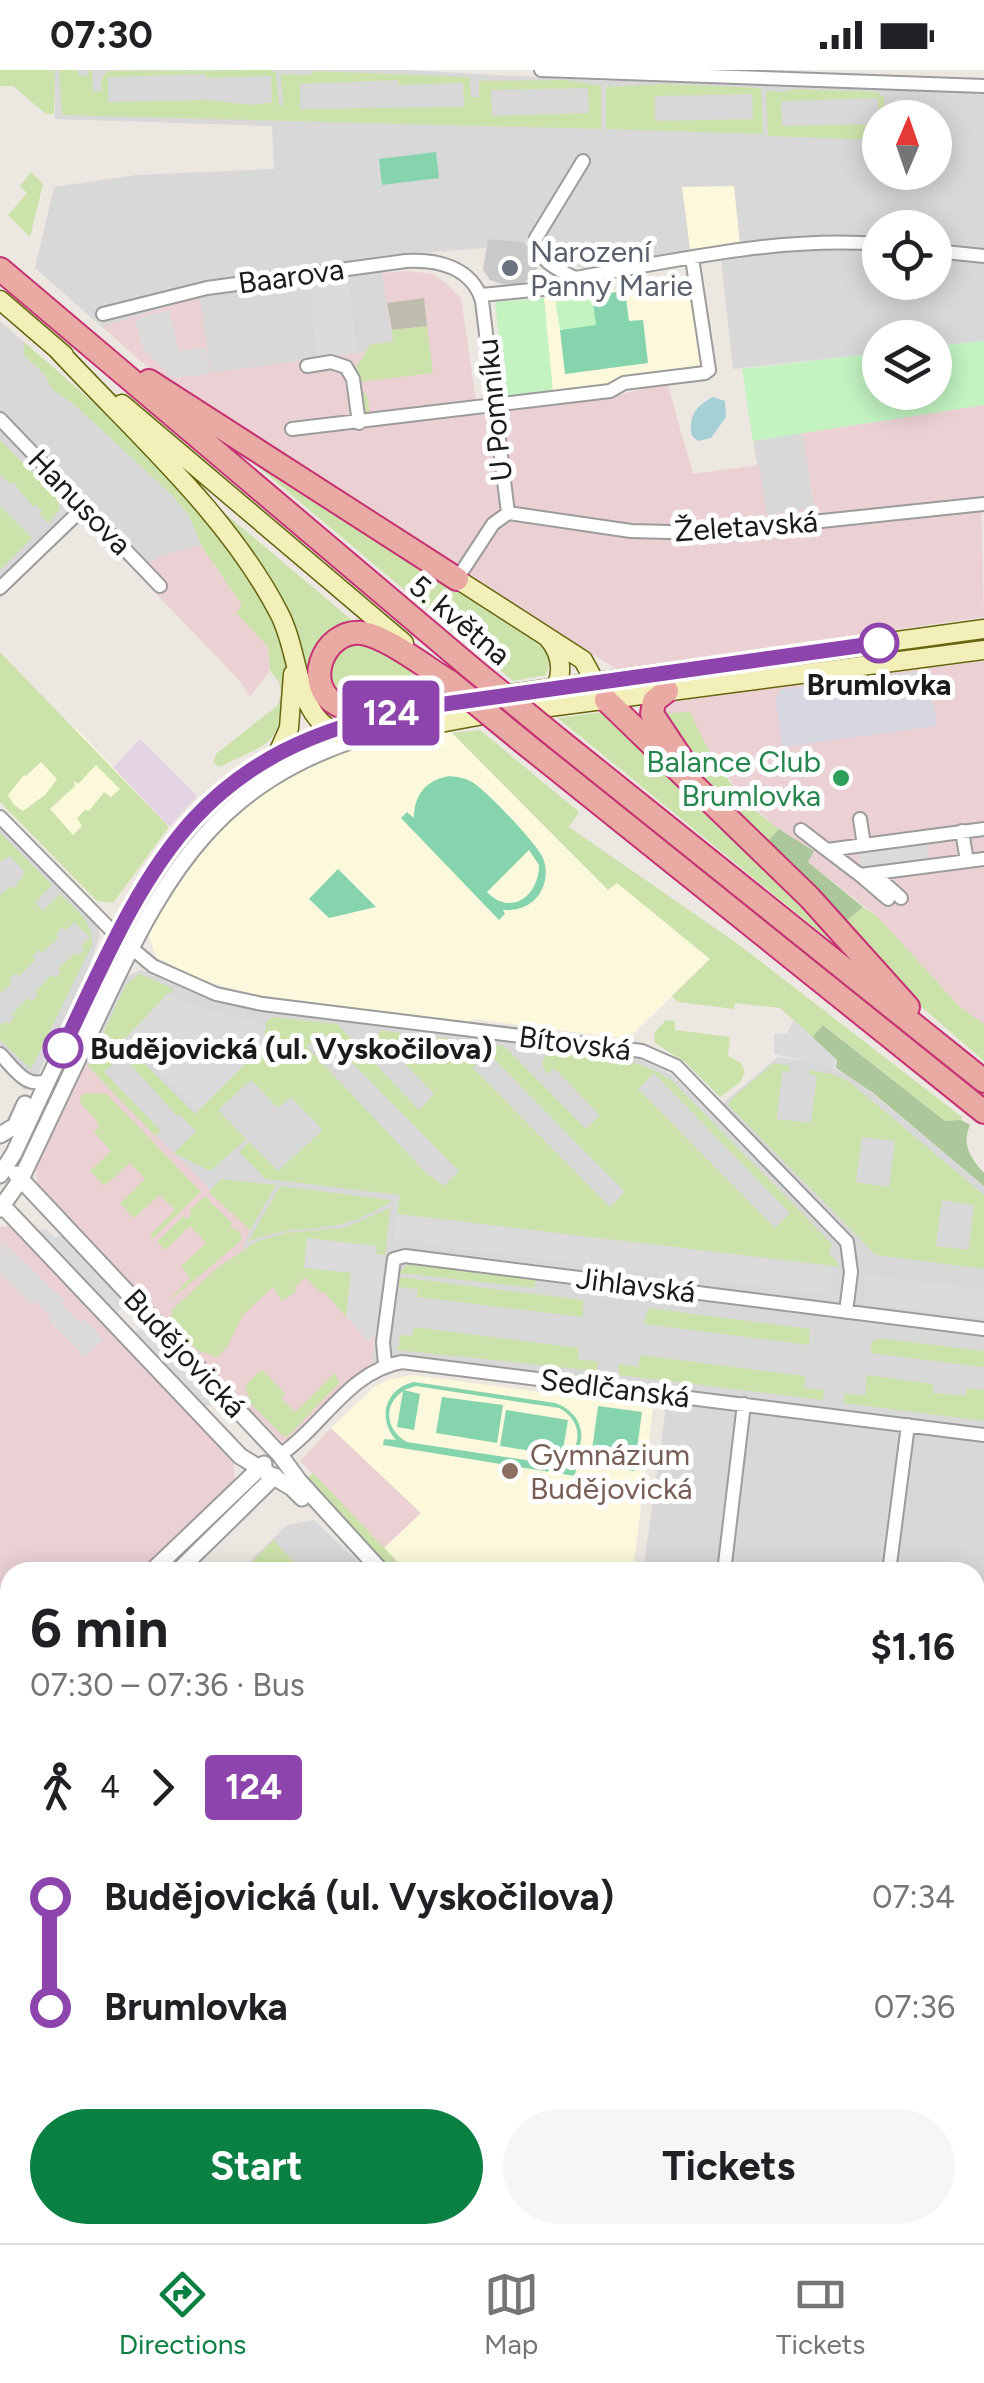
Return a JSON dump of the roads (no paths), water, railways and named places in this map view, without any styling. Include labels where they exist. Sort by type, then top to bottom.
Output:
[{"type":"highway","name":"5. května","points":[[0,269],[558,740],[975,1074]]},
{"type":"highway","points":[[90,346],[230,431],[458,580]]},
{"type":"highway","points":[[416,708],[355,710],[340,706],[322,688],[322,657],[340,638],[364,634],[438,674]]},
{"type":"highway","name":"5. května","points":[[438,674],[984,1112]]},
{"type":"highway","points":[[600,691],[810,898],[864,960],[975,1074]]},
{"type":"highway","points":[[668,691],[654,701],[654,720],[735,824]]},
{"type":"main road","name":"5. května","points":[[0,300],[438,674]]},
{"type":"main road","points":[[58,349],[225,532],[263,586],[288,634],[309,708],[328,730],[359,738],[600,691],[984,629]]},
{"type":"main road","points":[[458,580],[586,662],[600,691]]},
{"type":"main road","points":[[506,712],[541,701],[554,688],[560,671],[558,655],[541,632]]},
{"type":"main road","points":[[278,752],[288,734],[292,706],[288,634]]},
{"type":"main road","points":[[416,708],[554,688],[668,691],[984,650]]},
{"type":"street","points":[[541,70],[984,86]]},
{"type":"street","points":[[575,278],[546,261],[536,247],[536,238],[583,161]]},
{"type":"street","points":[[478,289],[563,287],[575,278],[692,258],[812,243],[862,244]]},
{"type":"street","points":[[952,252],[984,256]]},
{"type":"street","points":[[292,429],[610,391],[624,383],[709,370],[692,258]]},
{"type":"street","name":"Baarova","points":[[103,314],[207,288],[406,261],[450,266],[478,289]]},
{"type":"street","name":"U Pomníku","points":[[458,580],[493,524],[508,512],[478,289]]},
{"type":"street","points":[[307,366],[331,362],[346,367],[353,379],[358,422]]},
{"type":"street","name":"Hanusova","points":[[0,419],[160,586]]},
{"type":"street","name":"Želetavská","points":[[508,512],[631,532],[708,532],[984,504]]},
{"type":"street","points":[[0,588],[84,507]]},
{"type":"street","points":[[2,1165],[46,1084],[138,892],[180,833],[241,776],[278,752],[328,730],[416,708]]},
{"type":"street","points":[[1,1206],[22,1179],[130,947],[178,864],[226,813],[272,776],[359,738]]},
{"type":"street","name":"Bítovská","points":[[0,817],[130,947],[172,976],[216,994],[262,1004],[642,1050],[676,1066],[846,1242],[851,1272],[846,1312]]},
{"type":"street","points":[[860,819],[864,845]]},
{"type":"street","points":[[827,850],[984,829]]},
{"type":"street","points":[[802,830],[895,898]]},
{"type":"street","points":[[962,831],[966,861]]},
{"type":"street","points":[[867,874],[984,859]]},
{"type":"street","points":[[0,1054],[27,1082],[46,1084]]},
{"type":"street","points":[[0,1135],[12,1129],[26,1102],[46,1084]]},
{"type":"street","name":"Budějovická","points":[[2,1165],[22,1179],[224,1394],[372,1562]]},
{"type":"street","name":"Budějovická","points":[[1,1206],[240,1456],[292,1488],[347,1545],[364,1554]]},
{"type":"street","name":"Jihlavská","points":[[386,1364],[383,1342],[394,1259],[405,1256],[984,1328]]},
{"type":"street","points":[[127,1335],[125,1322],[142,1307]]},
{"type":"street","name":"Sedlčanská","points":[[386,1364],[402,1362],[984,1434]]},
{"type":"street","points":[[162,1562],[258,1468],[280,1455],[366,1374],[386,1364]]},
{"type":"street","points":[[196,1410],[217,1414],[224,1406],[224,1394]]},
{"type":"street","points":[[725,1562],[744,1404]]},
{"type":"street","points":[[890,1562],[908,1425]]},
{"type":"street","points":[[188,1562],[275,1476],[280,1455]]},
{"type":"water","points":[[713,397],[725,401],[726,417],[711,438],[698,441],[692,436],[692,417]]},
{"type":"place","name":"Narození Panny Marie","points":[[510,268]]},
{"type":"place","name":"Brumlovka","points":[[879,643]]},
{"type":"place","name":"Balance Club Brumlovka","points":[[841,778]]},
{"type":"place","name":"Budějovická (ul. Vyskočilova)","points":[[63,1048]]},
{"type":"place","name":"Gymnázium Budějovická","points":[[510,1471]]}]
